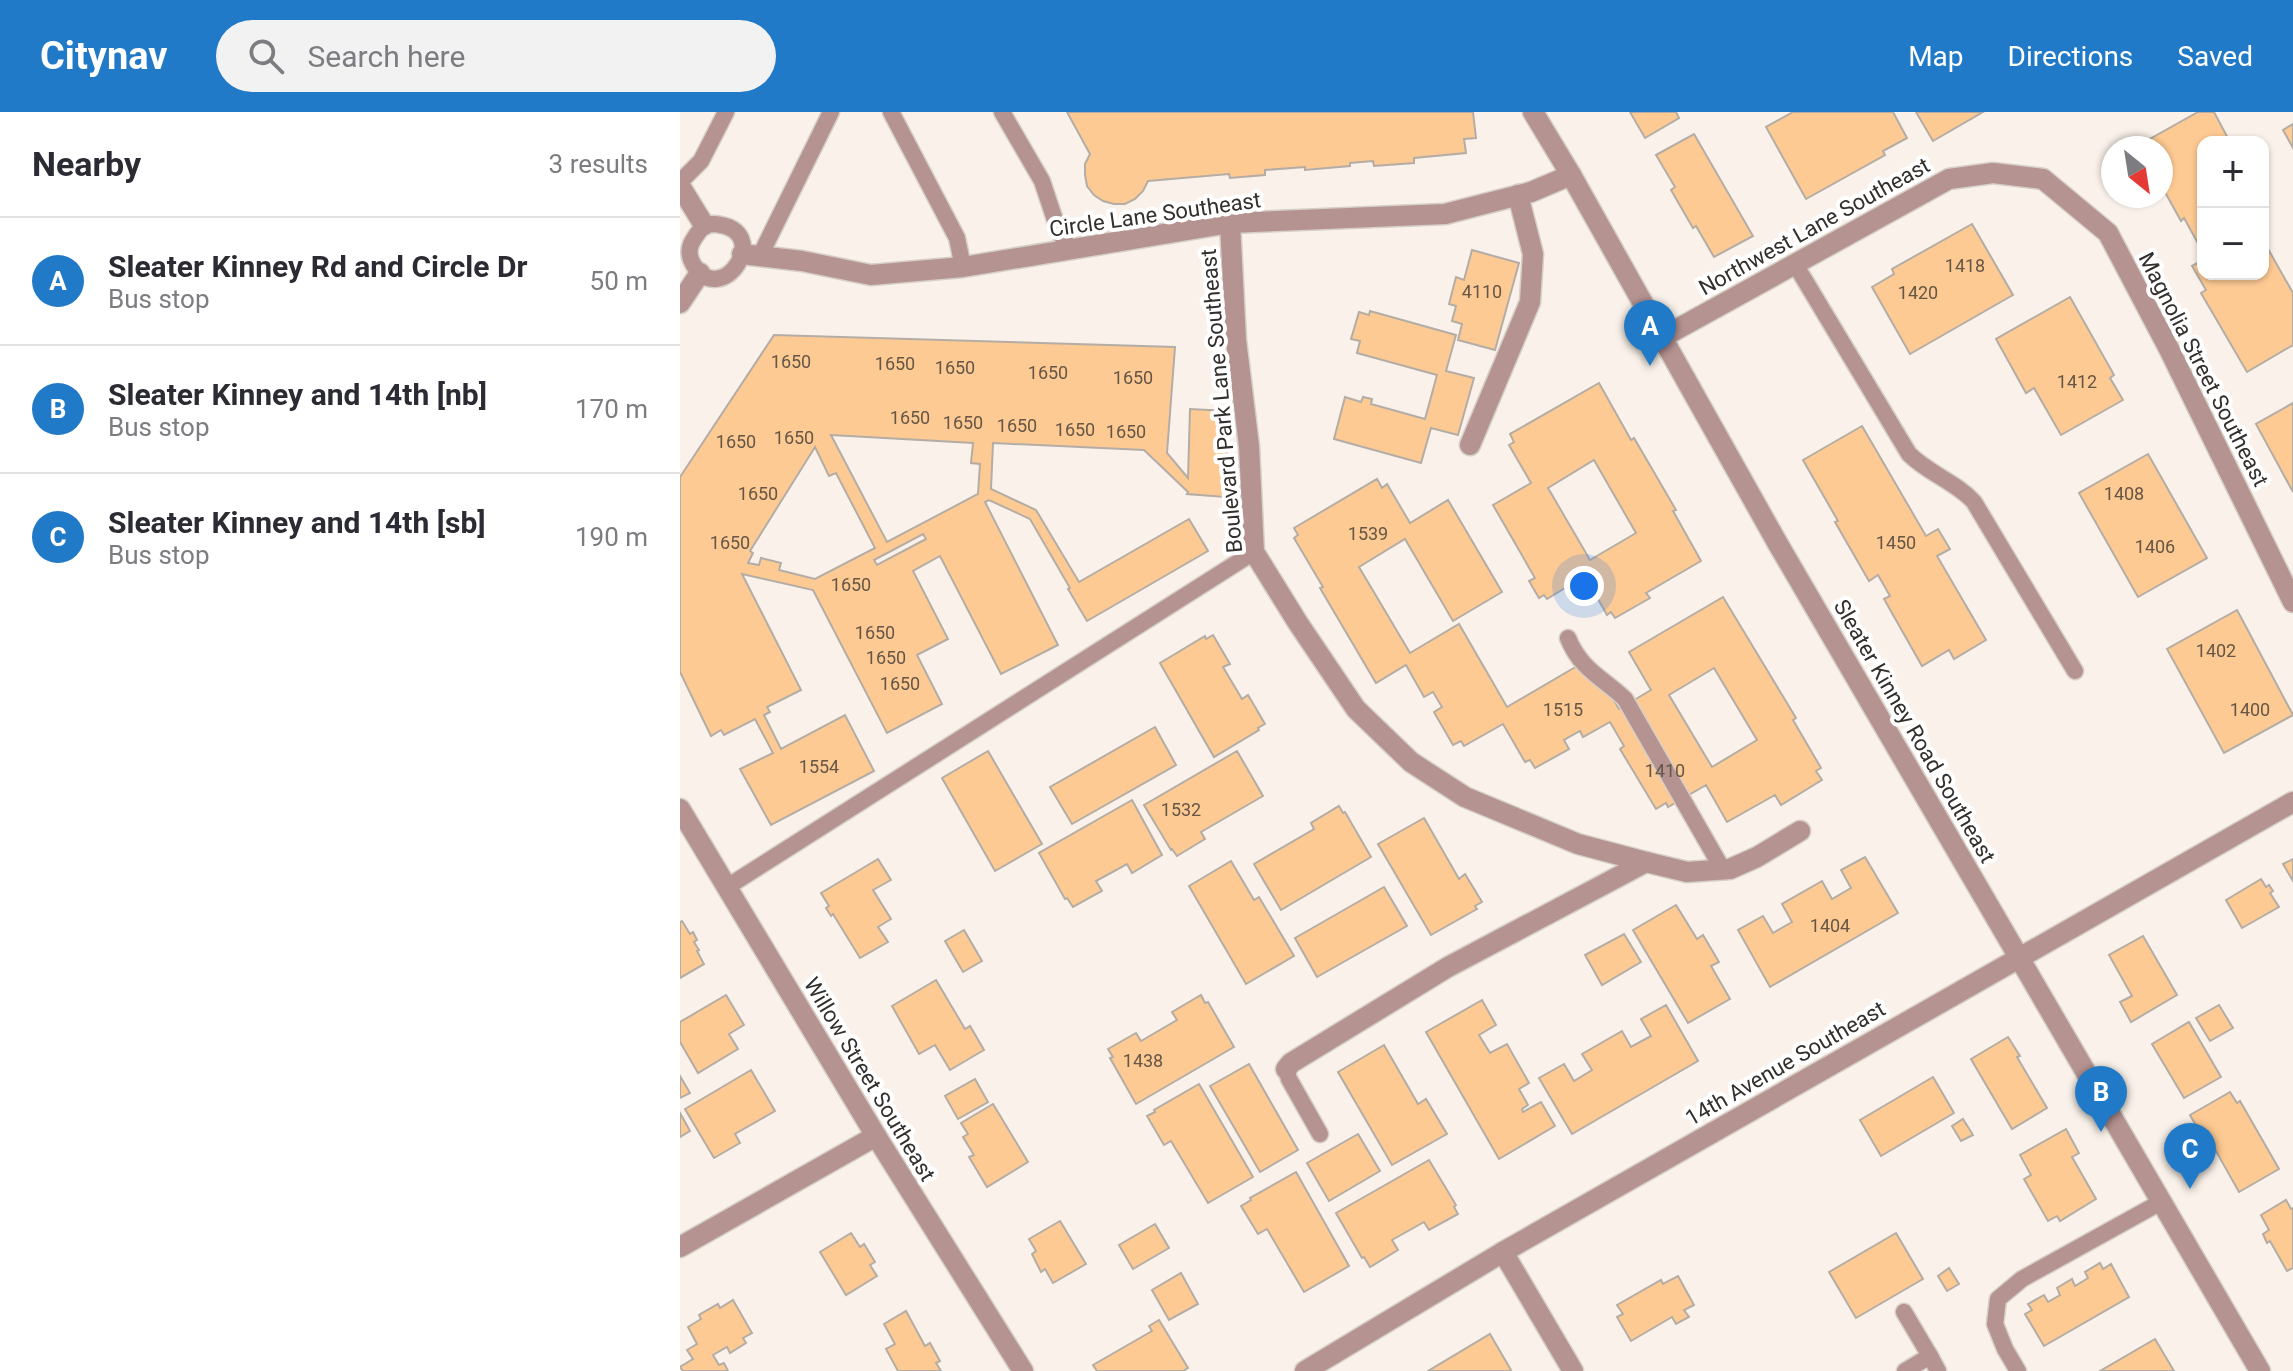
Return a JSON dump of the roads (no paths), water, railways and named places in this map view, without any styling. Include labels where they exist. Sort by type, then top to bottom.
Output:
[{"type":"street","name":"Sleater Kinney Road Southeast","points":[[1533,112],[1778,544],[2260,1371]]},
{"type":"street","name":"Northwest Lane Southeast","points":[[1661,338],[1949,179],[1993,173],[2043,179]]},
{"type":"street","name":"Circle Lane Southeast","points":[[751,255],[802,261],[871,275],[963,267],[1230,223],[1445,214],[1518,195],[1571,175]]},
{"type":"street","name":"Magnolia Street Southeast","points":[[2043,179],[2108,233],[2169,349],[2293,602]]},
{"type":"street","points":[[680,184],[704,225]]},
{"type":"street","points":[[1470,445],[1530,302],[1533,254],[1518,195]]},
{"type":"street","name":"Boulevard Park Lane Southeast","points":[[1230,223],[1236,340],[1249,446],[1254,552],[1356,709],[1411,762],[1465,797],[1578,844],[1687,872],[1723,870]]},
{"type":"street","points":[[680,303],[700,273]]},
{"type":"street","name":"14th Avenue Southeast","points":[[1305,1371],[1503,1252],[2293,802]]},
{"type":"street","name":"Willow Street Southeast","points":[[680,809],[876,1136],[1023,1371]]},
{"type":"street","points":[[1723,870],[1757,857],[1800,831]]},
{"type":"street","points":[[1286,1069],[1291,1063],[1448,967],[1646,862]]},
{"type":"street","points":[[680,1247],[876,1136]]},
{"type":"street","points":[[1503,1252],[1573,1371]]},
{"type":"lane","points":[[680,184],[701,161],[726,112]]},
{"type":"lane","points":[[751,255],[731,228],[723,224],[704,225],[690,244],[689,252],[692,263],[700,273],[716,278],[725,277],[751,255],[831,112]]},
{"type":"lane","points":[[891,112],[957,238],[963,267]]},
{"type":"lane","points":[[1002,112],[1042,181],[1059,232],[1071,250]]},
{"type":"lane","points":[[1795,264],[1909,454],[1921,465],[1964,491],[1974,502],[2075,671]]},
{"type":"lane","points":[[727,887],[1254,552]]},
{"type":"lane","points":[[1568,638],[1574,653],[1597,678],[1615,688],[1625,699],[1723,870]]},
{"type":"lane","points":[[1286,1069],[1320,1134]]},
{"type":"lane","points":[[2018,1371],[1995,1324],[1998,1299],[2022,1279],[2161,1202]]},
{"type":"lane","points":[[1904,1312],[1934,1364],[1905,1371]]},
{"type":"place","name":"Sleater Kinney Rd and Circle Dr","points":[[1650,366]]},
{"type":"place","name":"Sleater Kinney and 14th [nb]","points":[[2101,1132]]},
{"type":"place","name":"Sleater Kinney and 14th [sb]","points":[[2190,1189]]}]
